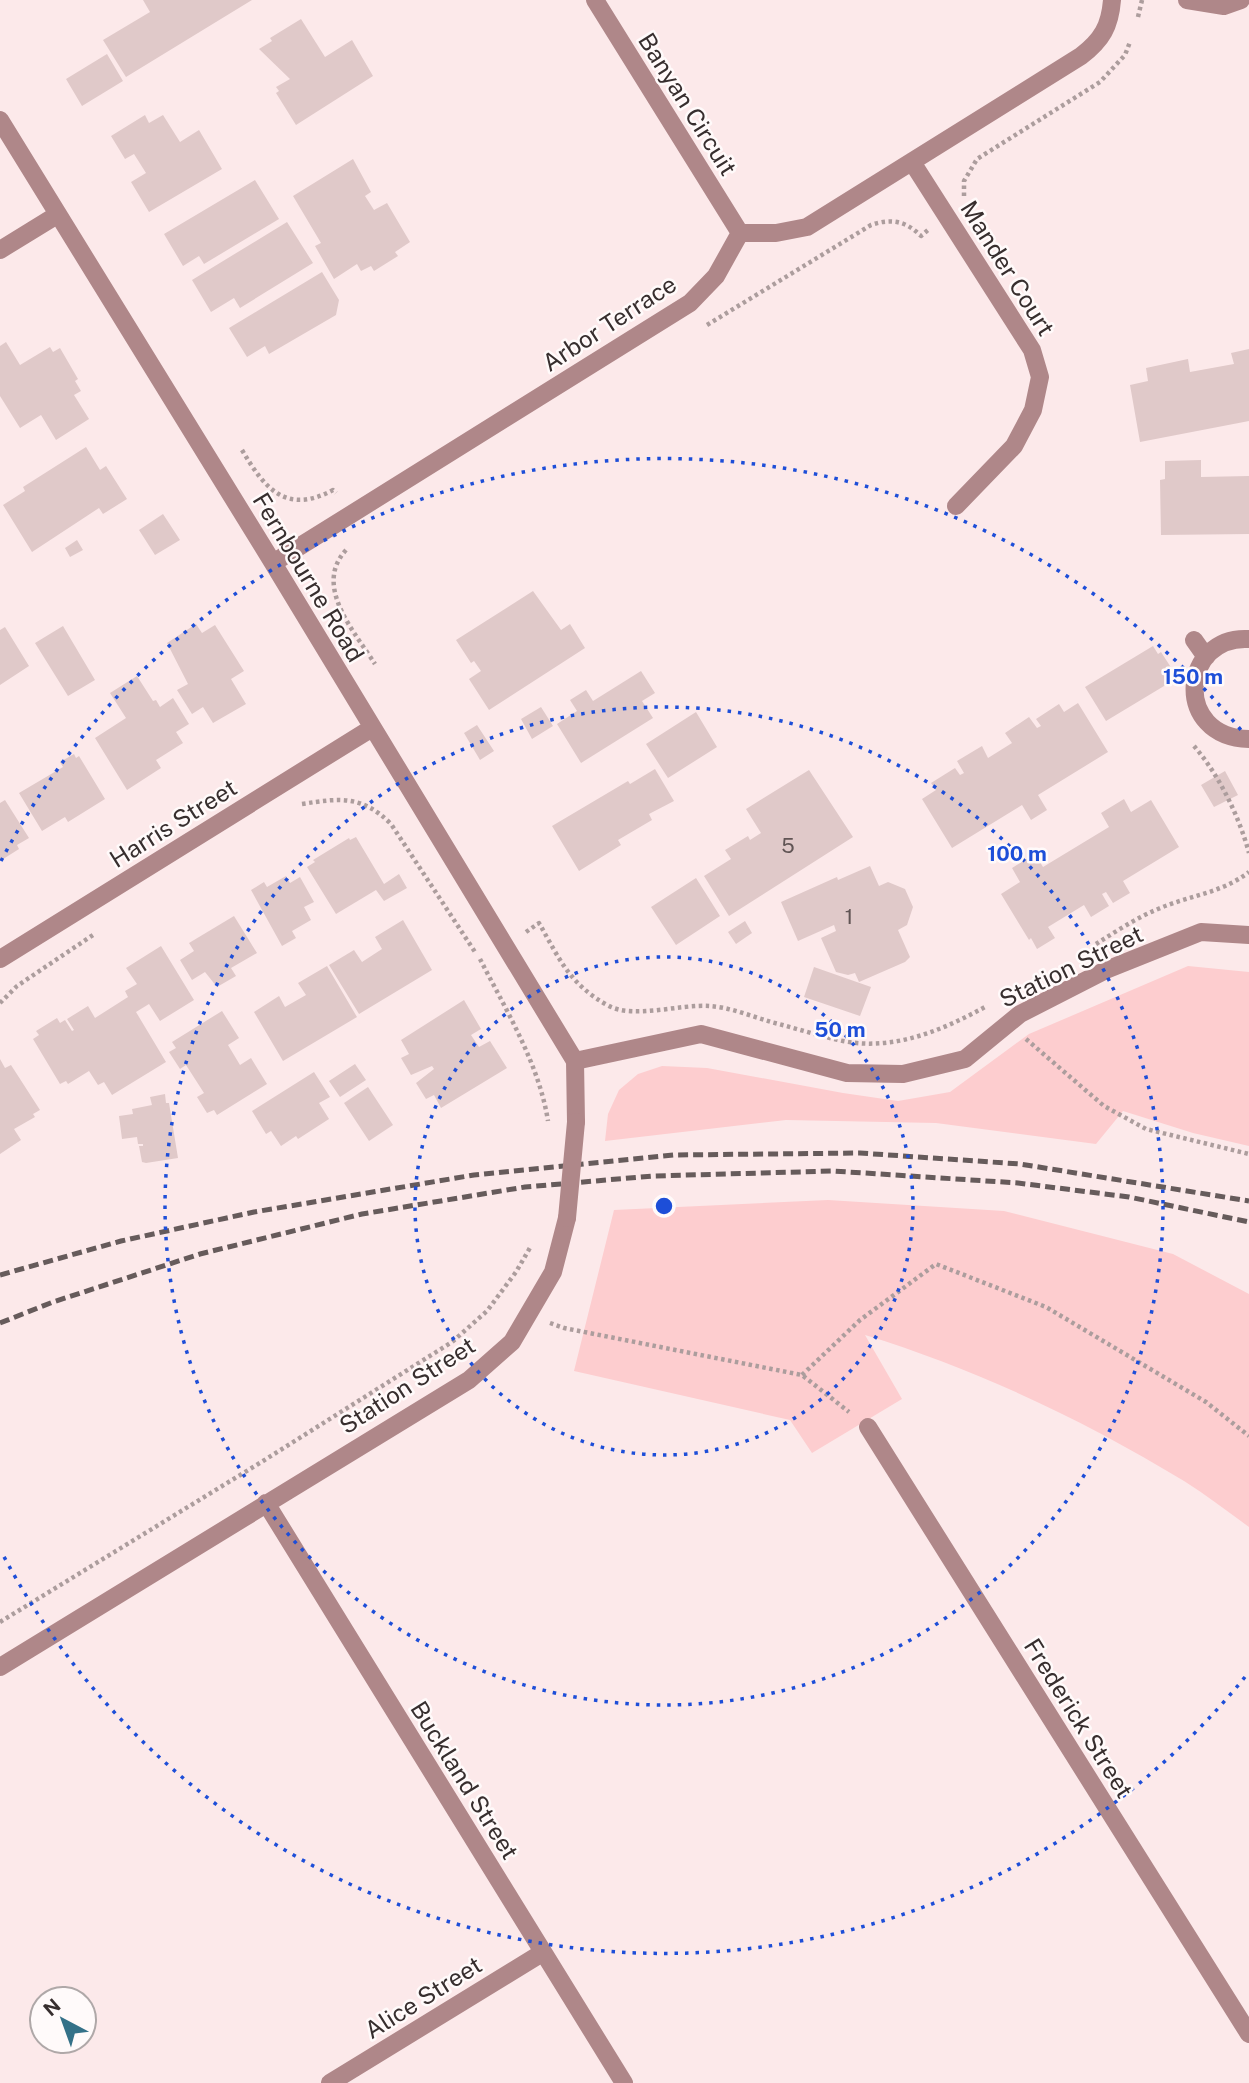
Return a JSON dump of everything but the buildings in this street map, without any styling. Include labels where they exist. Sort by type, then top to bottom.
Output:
[{"type":"street","name":"Banyan Circuit","points":[[595,0],[740,233]]},
{"type":"street","points":[[740,233],[776,233],[807,227],[912,162],[1091,48],[1111,18],[1112,0]]},
{"type":"street","points":[[1187,0],[1224,6],[1241,0]]},
{"type":"street","name":"Fernbourne Road","points":[[0,120],[575,1061]]},
{"type":"street","name":"Mander Court","points":[[912,162],[1032,350],[1040,377],[1033,410],[1014,446],[956,506]]},
{"type":"street","points":[[0,250],[57,215]]},
{"type":"street","name":"Arbor Terrace","points":[[273,563],[690,303],[716,276],[740,233]]},
{"type":"street","points":[[1249,639],[1228,641],[1213,649],[1195,678],[1194,693],[1198,709],[1207,723],[1219,733],[1234,739],[1249,739]]},
{"type":"street","points":[[1194,640],[1206,657]]},
{"type":"street","name":"Harris Street","points":[[0,959],[372,728]]},
{"type":"street","name":"Station Street","points":[[0,1667],[469,1380],[512,1342],[553,1272],[566,1218],[576,1122],[575,1061],[701,1034],[847,1073],[904,1074],[965,1059],[1020,1014],[1106,970],[1201,932],[1249,935]]},
{"type":"street","name":"Frederick Street","points":[[868,1427],[1249,2034]]},
{"type":"street","name":"Buckland Street","points":[[266,1503],[624,2083]]},
{"type":"street","name":"Alice Street","points":[[330,2083],[542,1953]]},
{"type":"path","points":[[1136,26],[1142,0]]},
{"type":"path","points":[[967,206],[964,181],[977,159],[1100,82],[1125,55],[1132,36]]},
{"type":"path","points":[[703,327],[871,225],[888,220],[897,221],[914,229],[921,236],[934,225]]},
{"type":"path","points":[[242,450],[266,486],[278,495],[304,501],[333,490],[340,500]]},
{"type":"path","points":[[353,544],[337,562],[333,573],[333,587],[341,609],[374,664]]},
{"type":"path","points":[[1214,773],[1244,835],[1249,853]]},
{"type":"path","points":[[293,806],[346,799],[362,803],[379,812],[391,824],[479,957],[523,1046],[545,1102],[549,1125]]},
{"type":"path","points":[[1085,951],[1156,909],[1217,891],[1235,883],[1249,872]]},
{"type":"path","points":[[505,945],[539,923],[580,989],[612,1008],[643,1012],[670,1007],[711,1005],[844,1041],[873,1044],[906,1040],[939,1030],[992,1003]]},
{"type":"path","points":[[0,1003],[17,986],[98,932]]},
{"type":"path","points":[[1007,1023],[1104,1106],[1146,1129],[1249,1154]]},
{"type":"path","points":[[0,1622],[452,1342],[487,1311],[516,1272],[535,1235]]},
{"type":"path","points":[[802,1375],[860,1320],[936,1264],[1046,1307],[1206,1402],[1249,1436]]},
{"type":"path","points":[[527,1315],[564,1328],[802,1375],[868,1427]]},
{"type":"shaded area","points":[[1188,966],[1249,972],[1249,1146],[1193,1133],[1123,1111],[1096,1144],[936,1123],[786,1120],[605,1141],[608,1114],[619,1090],[638,1074],[662,1066],[707,1068],[898,1101],[950,1092],[1029,1034]]},
{"type":"shaded area","points":[[828,1200],[1004,1211],[1173,1254],[1249,1294],[1249,1527],[1184,1481],[1068,1417],[988,1380],[865,1335],[902,1399],[812,1453],[790,1420],[574,1371],[614,1210]]},
{"type":"railway","points":[[0,1275],[121,1241],[254,1212],[474,1175],[674,1155],[860,1153],[1020,1164],[1249,1201]]},
{"type":"railway","points":[[0,1323],[53,1302],[200,1254],[362,1214],[525,1187],[653,1176],[833,1171],[1018,1183],[1129,1197],[1249,1222]]}]
